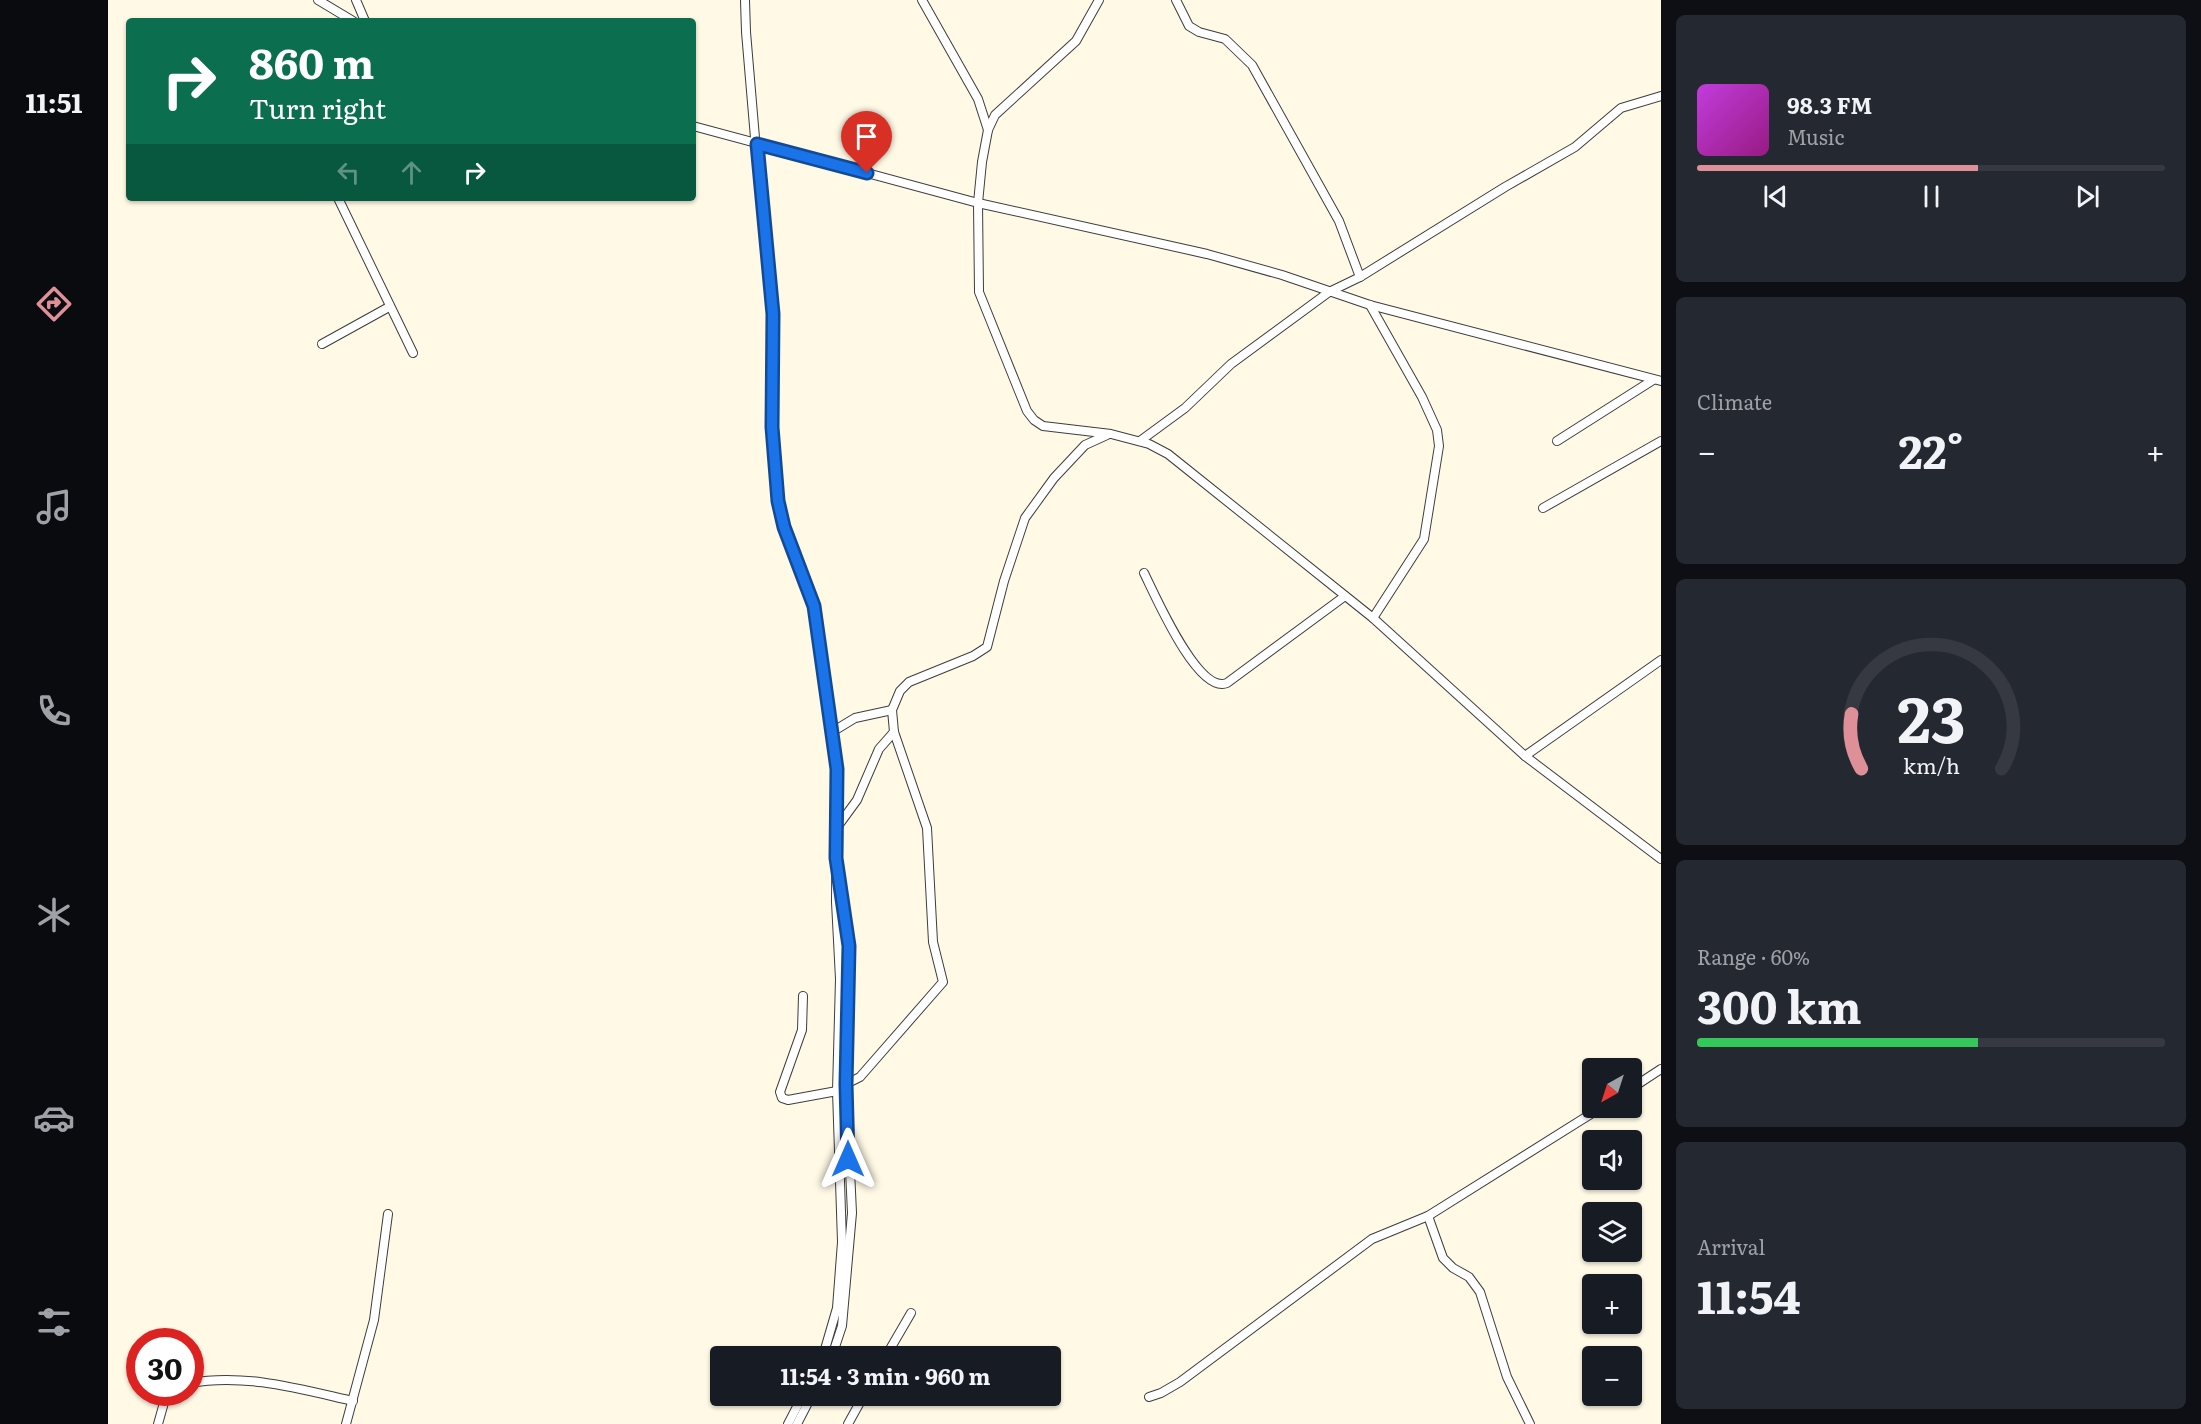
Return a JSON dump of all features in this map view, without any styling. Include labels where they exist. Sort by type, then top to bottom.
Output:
[{"type":"street","points":[[318,0],[348,18]]},
{"type":"street","points":[[356,0],[364,18]]},
{"type":"street","points":[[746,0],[746,32],[773,314],[772,427],[777,490],[784,527],[814,606],[837,769],[836,858],[840,979],[837,1091],[842,1242],[837,1308],[825,1346]]},
{"type":"street","points":[[922,0],[978,99],[988,130]]},
{"type":"street","points":[[1099,0],[1076,40],[995,115],[988,130],[982,162],[978,203],[979,292],[1028,411],[1038,424],[1043,426],[1111,434],[1140,441],[1167,454],[1372,618],[1525,756],[1661,859]]},
{"type":"street","points":[[1176,0],[1189,27],[1225,39],[1252,65],[1339,221],[1360,277]]},
{"type":"street","points":[[1140,441],[1185,408],[1231,364],[1329,292],[1360,277],[1505,187],[1575,147],[1622,108],[1661,96]]},
{"type":"street","points":[[696,127],[978,203],[1207,254],[1282,275],[1370,305],[1657,381]]},
{"type":"street","points":[[339,201],[412,353]]},
{"type":"street","points":[[1370,305],[1422,398],[1437,430],[1439,446],[1424,539],[1372,618]]},
{"type":"street","points":[[322,344],[389,307]]},
{"type":"street","points":[[1557,441],[1657,381]]},
{"type":"street","points":[[846,1084],[860,1077],[943,984],[933,942],[927,828],[894,732],[892,710],[900,691],[909,682],[973,656],[987,647],[1004,581],[1025,518],[1054,478],[1085,445],[1111,434]]},
{"type":"street","points":[[1543,508],[1661,441]]},
{"type":"street","points":[[1144,573],[1187,656],[1209,680],[1218,684],[1227,683],[1345,596]]},
{"type":"street","points":[[1525,756],[1661,660]]},
{"type":"street","points":[[832,732],[855,718],[892,710]]},
{"type":"street","points":[[838,826],[857,800],[879,749],[894,732]]},
{"type":"street","points":[[835,1346],[842,1326],[850,1259],[852,1213],[846,1084],[849,946],[836,858]]},
{"type":"street","points":[[803,996],[802,1030],[780,1092],[782,1098],[788,1100],[837,1091]]},
{"type":"street","points":[[1642,1081],[1661,1069]]},
{"type":"street","points":[[1149,1397],[1180,1382],[1372,1239],[1428,1216],[1584,1118]]},
{"type":"street","points":[[346,1424],[374,1320],[388,1214]]},
{"type":"street","points":[[1428,1216],[1443,1258],[1453,1268],[1469,1277],[1480,1292],[1507,1377],[1530,1424]]},
{"type":"street","points":[[892,1346],[911,1313]]},
{"type":"street","points":[[204,1382],[235,1379],[294,1387],[353,1401]]},
{"type":"street","points":[[158,1424],[163,1406]]},
{"type":"street","points":[[788,1424],[797,1406]]},
{"type":"street","points":[[798,1424],[807,1406]]},
{"type":"street","points":[[848,1424],[858,1406]]},
{"type":"route","points":[[848,1159],[846,1084],[849,946],[836,858],[837,769],[814,606],[796,562],[778,501],[772,427],[773,314],[759,185],[757,144],[867,173]]}]
